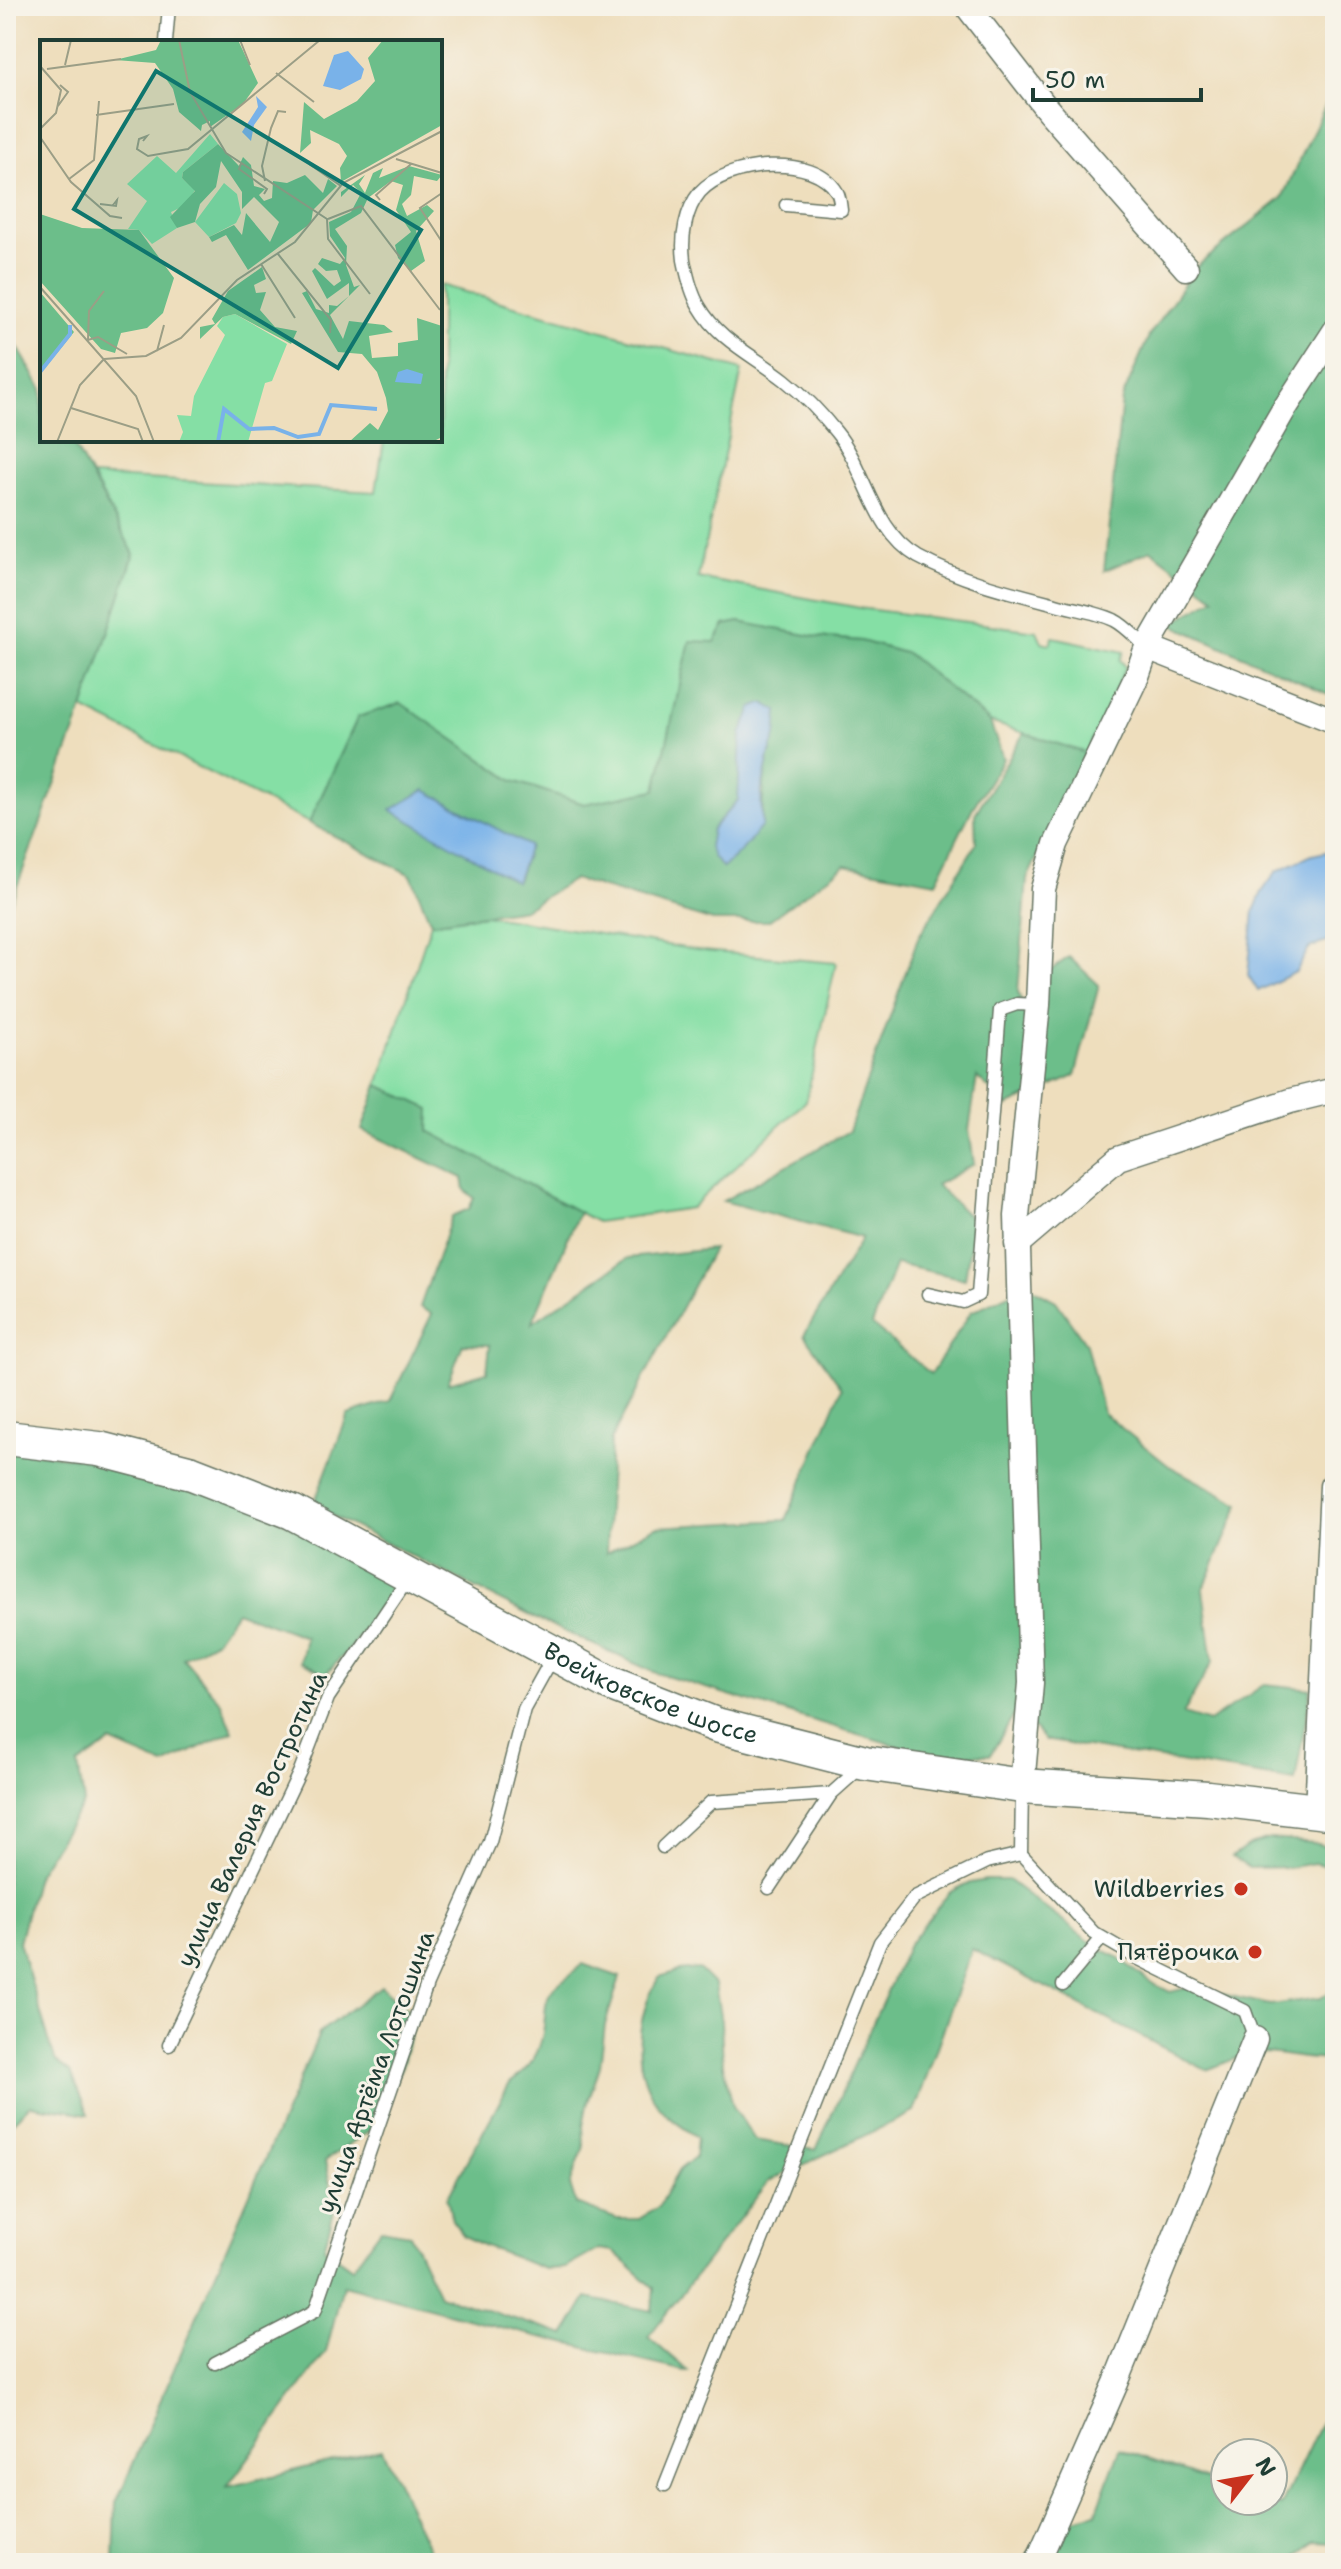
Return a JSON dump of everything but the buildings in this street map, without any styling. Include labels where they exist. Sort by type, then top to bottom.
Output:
[{"type":"street","points":[[967,6],[1047,109],[1186,268]]},
{"type":"street","points":[[1022,1786],[1031,1683],[1017,1216],[1038,1005],[1043,889],[1056,844],[1137,676],[1147,647],[1283,411],[1335,331]]},
{"type":"street","points":[[1147,647],[1335,721]]},
{"type":"street","points":[[1017,1244],[1118,1158],[1290,1101],[1335,1090]]},
{"type":"street","name":"Воейковское шоссе","points":[[6,1438],[99,1449],[192,1473],[292,1512],[609,1683],[716,1725],[865,1763],[1022,1786],[1208,1798],[1326,1812]]},
{"type":"street","points":[[1326,1812],[1332,1486]]},
{"type":"street","points":[[1037,2563],[1116,2383],[1255,2039]]},
{"type":"lane","points":[[166,40],[169,6]]},
{"type":"lane","points":[[786,205],[841,210],[838,194],[829,182],[808,171],[779,166],[744,167],[721,176],[700,192],[688,216],[681,240],[684,256],[698,305],[721,336],[783,379],[840,436],[885,523],[904,548],[953,573],[1010,593],[1114,620],[1147,647]]},
{"type":"lane","points":[[928,1294],[963,1302],[978,1295],[1000,1010],[1017,1004],[1038,1005]]},
{"type":"lane","name":"улица Валерия Востротина","points":[[169,2045],[300,1771],[328,1698],[410,1576]]},
{"type":"lane","name":"улица Артёма Лотошина","points":[[215,2363],[315,2311],[427,1984],[490,1842],[524,1709],[555,1654]]},
{"type":"lane","points":[[769,1888],[831,1794],[865,1763]]},
{"type":"lane","points":[[1022,1786],[1021,1854],[1094,1933],[1158,1969],[1245,2011],[1255,2039]]},
{"type":"lane","points":[[663,1847],[711,1802],[831,1794]]},
{"type":"lane","points":[[665,2485],[880,1942],[915,1897],[987,1862],[1021,1854]]},
{"type":"lane","points":[[1063,1985],[1102,1938]]},
{"type":"green space","points":[[1335,85],[1335,697],[1171,624],[1215,598],[1151,550],[1104,571],[1122,399],[1149,336],[1195,268],[1282,198]]},
{"type":"green space","points":[[442,286],[742,370],[698,578],[866,609],[1037,631],[1042,642],[1050,644],[1053,637],[1124,652],[1120,660],[1126,667],[1086,753],[990,722],[907,654],[861,641],[817,637],[739,622],[725,625],[715,642],[690,642],[656,790],[584,804],[513,781],[400,703],[358,717],[309,823],[83,709],[134,554],[92,476],[376,492],[384,442],[442,442]]},
{"type":"green space","points":[[6,327],[40,386],[40,442],[72,442],[134,554],[83,709],[6,916]]},
{"type":"green space","points":[[739,622],[817,637],[861,641],[908,654],[990,722],[1003,759],[972,809],[936,882],[845,865],[768,921],[713,921],[574,879],[524,909],[431,923],[411,875],[309,823],[358,717],[401,703],[513,781],[584,804],[656,790],[690,641],[715,642],[725,625]],"holes":[[[776,736],[766,770],[762,826],[712,829],[738,800],[740,783]],[[392,810],[529,846],[517,881],[516,881]]]},
{"type":"green space","points":[[1024,733],[1086,753],[1027,879],[1018,992],[1026,1012],[1031,984],[1069,957],[1099,985],[1075,1076],[1007,1106],[977,1077],[969,1130],[974,1164],[936,1185],[974,1221],[965,1279],[896,1264],[872,1325],[931,1374],[971,1312],[1027,1285],[1056,1301],[1086,1344],[1103,1413],[1169,1466],[1240,1504],[1203,1590],[1213,1661],[1183,1714],[1209,1722],[1265,1684],[1311,1689],[1295,1781],[1044,1740],[1018,1709],[990,1755],[924,1754],[656,1673],[537,1619],[313,1506],[348,1415],[390,1401],[432,1314],[420,1307],[452,1216],[469,1209],[474,1198],[465,1190],[463,1178],[362,1130],[378,1085],[430,1109],[429,1131],[579,1212],[532,1323],[628,1258],[713,1249],[611,1439],[606,1553],[655,1527],[786,1520],[842,1388],[804,1335],[862,1238],[723,1201],[849,1131],[918,938],[976,844],[975,814]],"holes":[[[463,1344],[490,1345],[487,1372],[448,1383]]]},
{"type":"green space","points":[[485,915],[703,951],[836,963],[806,1101],[691,1208],[597,1222],[428,1131],[429,1109],[378,1085],[431,923]]},
{"type":"green space","points":[[6,1450],[78,1458],[244,1501],[384,1574],[394,1590],[326,1674],[300,1662],[305,1637],[236,1611],[215,1641],[183,1658],[221,1703],[233,1731],[164,1765],[111,1742],[78,1765],[84,1802],[36,1876],[19,1942],[55,2060],[71,2073],[89,2114],[30,2105],[6,2128]]},
{"type":"green space","points":[[1271,1839],[1314,1843],[1335,1849],[1335,1868],[1314,1863],[1249,1868],[1232,1857],[1249,1845]]},
{"type":"green space","points":[[1008,1880],[1098,1948],[1116,1956],[1150,1982],[1170,1992],[1191,1987],[1270,2005],[1321,1998],[1335,1988],[1335,2059],[1260,2053],[1239,2057],[1206,2070],[972,1949],[914,2112],[769,2181],[648,2337],[689,2372],[519,2332],[343,2285],[326,2352],[227,2487],[382,2449],[435,2563],[114,2563],[116,2503],[320,2032],[381,1986],[414,2016],[403,2064],[370,2130],[325,2161],[335,2208],[324,2248],[352,2268],[381,2229],[410,2234],[439,2295],[565,2335],[587,2298],[652,2311],[654,2288],[613,2251],[599,2249],[565,2268],[544,2269],[483,2245],[464,2236],[452,2220],[447,2198],[510,2083],[524,2071],[537,2052],[543,2035],[547,2000],[553,1989],[582,1964],[620,1977],[605,2025],[600,2066],[587,2105],[583,2126],[584,2146],[570,2185],[576,2204],[617,2219],[639,2219],[658,2207],[679,2170],[695,2157],[697,2137],[659,2106],[650,2091],[640,2059],[641,2025],[659,1977],[699,1969],[715,1985],[723,2065],[733,2106],[755,2140],[816,2150],[908,1945],[949,1893],[966,1884]]},
{"type":"green space","points":[[1335,2393],[1335,2543],[1314,2542],[1298,2556],[1297,2563],[1024,2563],[1043,2528],[1096,2513],[1120,2449],[1209,2480],[1209,2517],[1289,2517],[1289,2489]]},
{"type":"water","points":[[764,703],[778,711],[776,736],[761,792],[762,826],[723,868],[709,847],[712,829],[738,800],[741,734],[752,708]]},
{"type":"water","points":[[425,790],[529,846],[516,882],[391,810]]},
{"type":"water","points":[[1335,850],[1335,939],[1309,948],[1296,972],[1258,991],[1248,975],[1254,911],[1262,892],[1277,871],[1312,855]]},
{"type":"place","name":"Wildberries","points":[[1241,1889]]},
{"type":"place","name":"Пятёрочка","points":[[1255,1952]]}]
